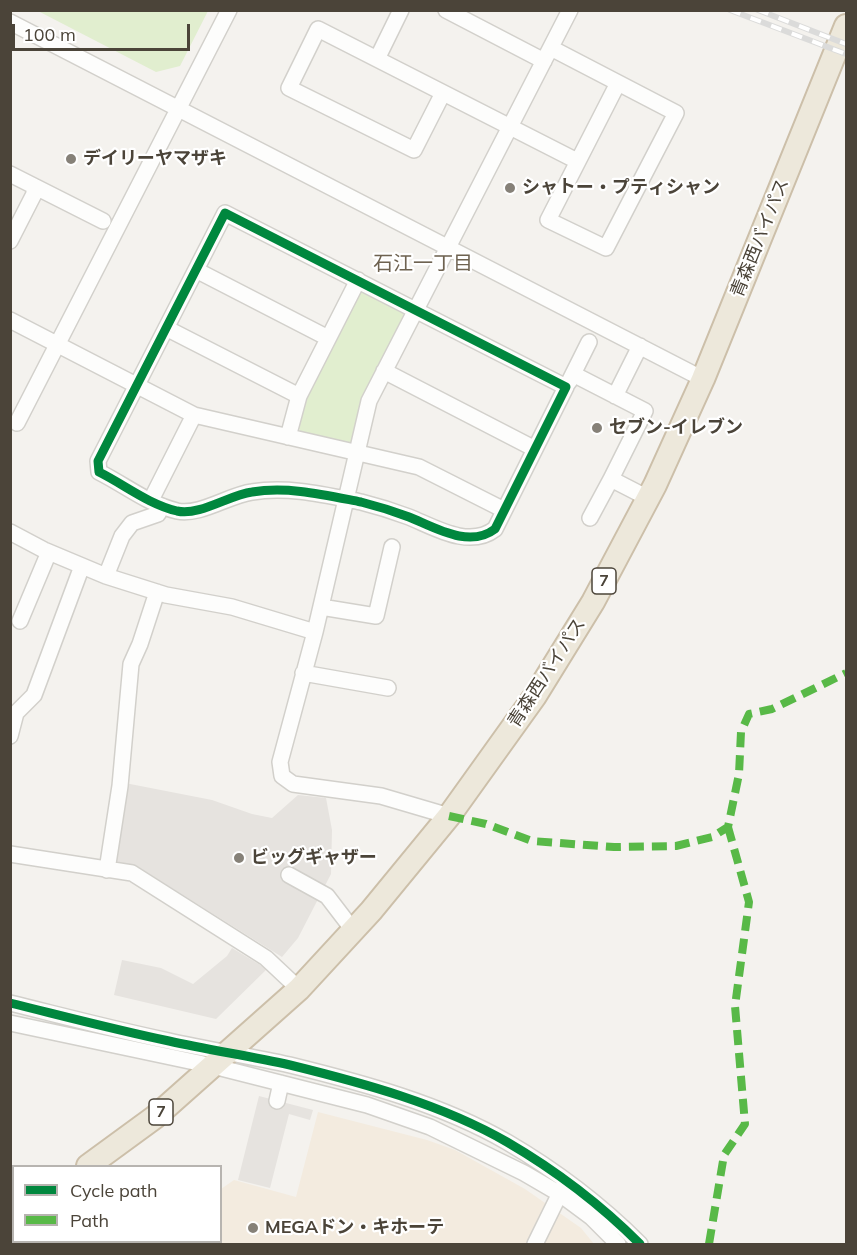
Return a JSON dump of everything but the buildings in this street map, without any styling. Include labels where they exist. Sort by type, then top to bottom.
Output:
[{"type":"highway","name":"青森西バイパス","points":[[91,1165],[155,1117],[299,988],[353,930],[449,816],[535,696],[593,602],[648,498],[703,379],[846,26]]},
{"type":"street","points":[[17,423],[230,10]]},
{"type":"street","points":[[376,59],[401,10]]},
{"type":"street","points":[[446,10],[618,83],[676,112],[606,248],[548,220],[618,83]]},
{"type":"street","points":[[449,816],[381,796],[293,784],[282,776],[280,762],[315,632],[369,401],[570,10]]},
{"type":"street","points":[[10,22],[703,379]]},
{"type":"street","points":[[443,93],[414,150],[289,88],[318,29],[578,161]]},
{"type":"street","points":[[10,174],[103,221]]},
{"type":"street","points":[[10,241],[34,194],[34,186]]},
{"type":"street","points":[[589,342],[570,381],[495,529],[488,535],[451,535],[382,507],[315,492],[268,490],[249,492],[193,510],[179,512],[134,493],[120,482],[99,471],[98,461],[225,213],[415,310],[570,381],[615,396],[645,411],[590,518]]},
{"type":"street","points":[[196,270],[328,338]]},
{"type":"street","points":[[288,438],[299,396],[358,280]]},
{"type":"street","points":[[10,320],[194,415],[419,467],[504,510]]},
{"type":"street","points":[[166,328],[299,396]]},
{"type":"street","points":[[615,396],[639,346]]},
{"type":"street","points":[[384,371],[535,449]]},
{"type":"street","points":[[106,576],[122,536],[132,523],[158,514],[156,503],[194,415]]},
{"type":"street","points":[[610,479],[648,498]]},
{"type":"street","points":[[10,532],[106,576],[157,592],[232,607],[315,632]]},
{"type":"street","points":[[321,607],[376,616],[392,547]]},
{"type":"street","points":[[20,621],[50,552]]},
{"type":"street","points":[[10,736],[16,713],[34,694],[82,566]]},
{"type":"street","points":[[107,870],[120,786],[131,664],[157,592]]},
{"type":"street","points":[[303,673],[388,688]]},
{"type":"street","points":[[10,854],[132,873],[266,958],[299,988]]},
{"type":"street","points":[[290,875],[327,896],[353,930]]},
{"type":"street","points":[[10,1003],[171,1041],[281,1083],[367,1105],[430,1127],[524,1173],[563,1188],[618,1245]]},
{"type":"street","points":[[10,1023],[221,1059],[291,1065],[371,1087],[431,1107],[506,1142],[640,1245]]},
{"type":"street","points":[[277,1101],[281,1083]]},
{"type":"street","points":[[535,1245],[563,1188]]},
{"type":"shaded area","points":[[125,783],[212,800],[252,814],[272,818],[298,795],[326,798],[332,830],[331,874],[298,938],[282,957],[135,865],[112,863]]},
{"type":"shaded area","points":[[232,948],[267,969],[216,1019],[114,995],[122,960],[161,968],[193,984],[227,956]]},
{"type":"shaded area","points":[[259,1096],[313,1110],[310,1120],[289,1114],[270,1188],[238,1180]]},
{"type":"shaded area","points":[[318,1112],[427,1140],[455,1150],[525,1189],[581,1228],[594,1244],[82,1243],[222,1243],[222,1188],[234,1180],[296,1197]]},
{"type":"green space","points":[[38,11],[208,11],[180,66],[156,72]]},
{"type":"green space","points":[[365,291],[402,308],[405,319],[354,441],[347,444],[302,435],[298,426],[303,399],[357,294]]},
{"type":"railway","points":[[730,10],[846,54]]},
{"type":"railway","points":[[758,10],[846,44]]},
{"type":"marked path","points":[[449,816],[486,824],[532,841],[614,847],[676,846],[712,837],[728,827],[739,774],[741,732],[749,714],[772,709],[846,673]]},
{"type":"marked path","points":[[709,1244],[724,1155],[745,1124],[735,1006],[749,902],[728,827]]},
{"type":"cycle path","points":[[225,213],[566,387],[495,529],[485,535],[463,537],[367,504],[320,494],[279,490],[243,494],[195,511],[177,511],[146,499],[99,472],[98,461],[225,213]]},
{"type":"cycle path","points":[[10,1003],[149,1037],[290,1065],[373,1087],[456,1116],[507,1142],[543,1164],[594,1202],[640,1244]]},
{"type":"place","name":"デイリーヤマザキ","points":[[71,159]]},
{"type":"place","name":"シャトー・プティシャン","points":[[510,188]]},
{"type":"place","name":"セブン-イレブン","points":[[597,428]]},
{"type":"place","name":"ビッグギャザー","points":[[239,858]]},
{"type":"place","name":"MEGAドン・キホーテ","points":[[253,1228]]},
{"type":"district","name":"石江一丁目","points":[[423,264]]}]
